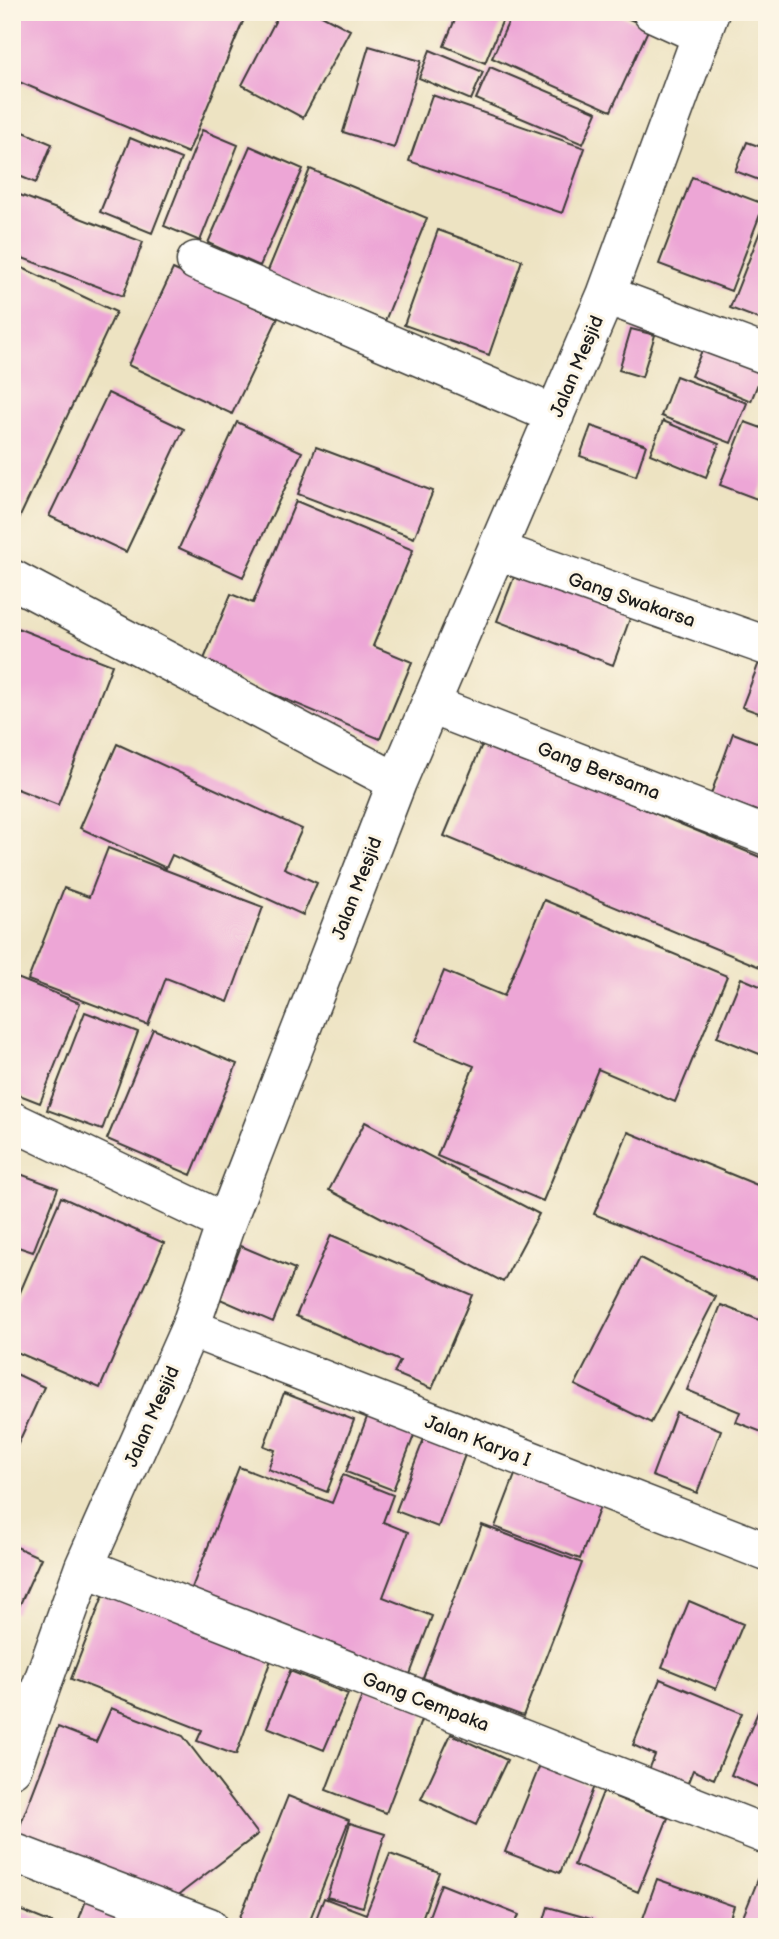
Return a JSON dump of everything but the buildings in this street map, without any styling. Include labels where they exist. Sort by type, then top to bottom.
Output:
[{"type":"street","points":[[652,12],[705,23]]},
{"type":"street","name":"Jalan Mesjid","points":[[12,1768],[24,1697],[190,1328],[226,1223],[397,782],[606,295],[705,23]]},
{"type":"street","points":[[196,261],[555,415]]},
{"type":"street","points":[[606,295],[767,355]]},
{"type":"street","name":"Gang Swakarsa","points":[[498,551],[767,646]]},
{"type":"street","points":[[12,579],[397,782]]},
{"type":"street","name":"Gang Bersama","points":[[431,705],[767,836]]},
{"type":"street","points":[[12,1121],[226,1223]]},
{"type":"street","name":"Jalan Karya I","points":[[190,1328],[767,1552]]},
{"type":"street","name":"Gang Cempaka","points":[[84,1567],[767,1835]]},
{"type":"street","points":[[12,1852],[209,1927]]}]
